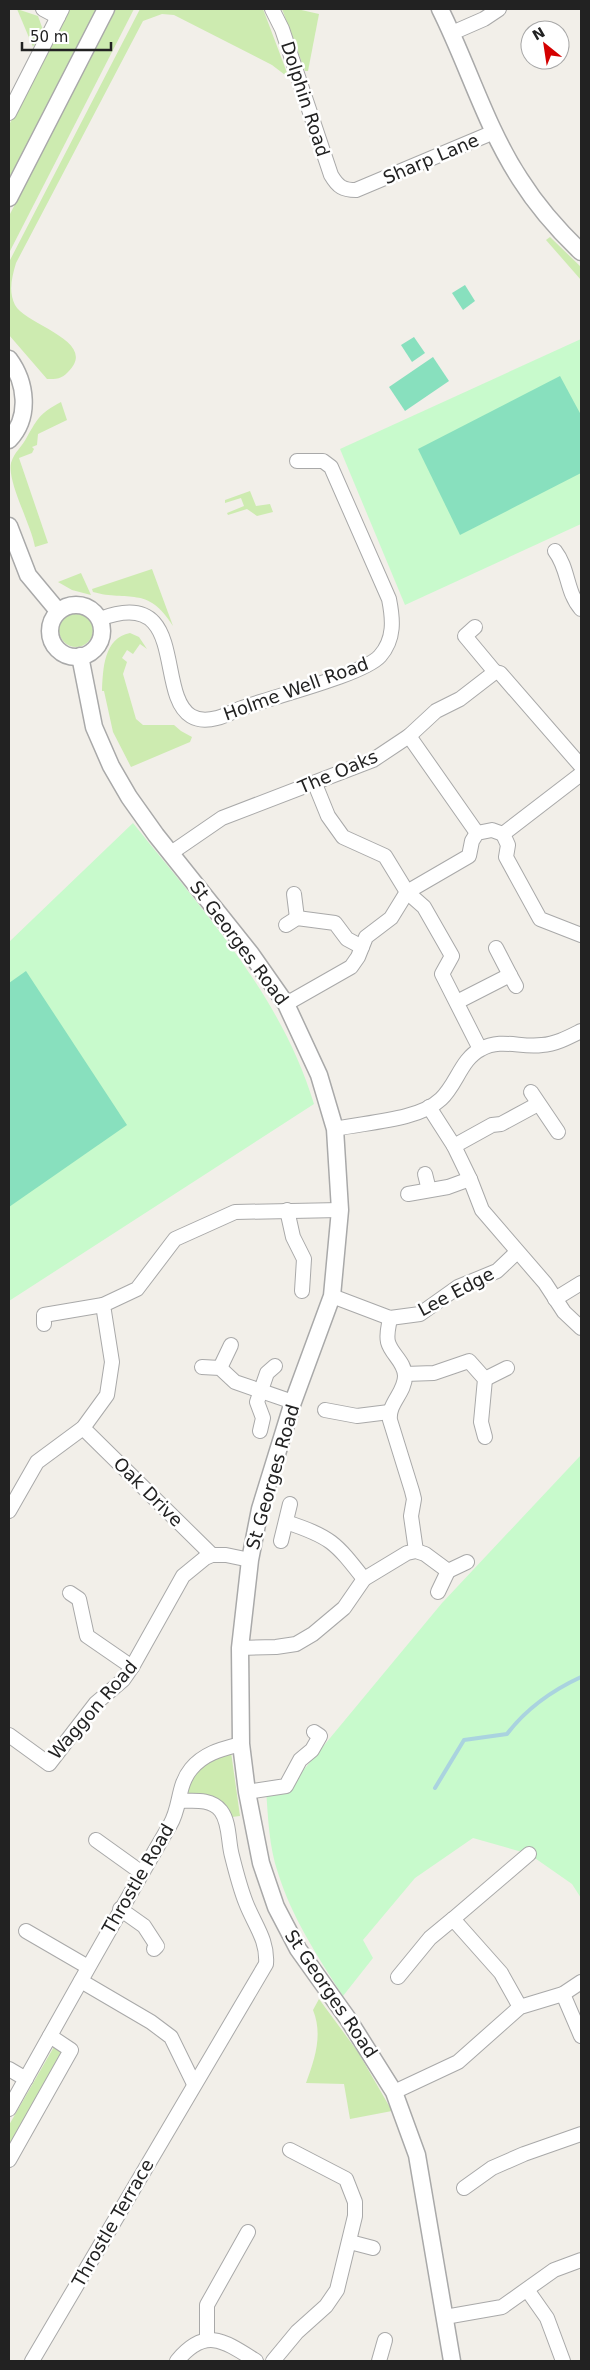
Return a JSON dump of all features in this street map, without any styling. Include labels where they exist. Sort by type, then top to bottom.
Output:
[{"type":"street","points":[[9,113],[60,13],[43,9]]},
{"type":"street","points":[[9,198],[106,9]]},
{"type":"street","name":"Dolphin Road","points":[[272,9],[282,29],[331,175],[340,187]]},
{"type":"street","points":[[440,9],[494,132]]},
{"type":"street","points":[[452,33],[484,19],[499,9]]},
{"type":"street","name":"Sharp Lane","points":[[340,187],[347,190],[356,190],[494,132],[519,178],[542,210],[581,252]]},
{"type":"street","points":[[9,359],[18,372],[24,402],[20,420],[9,440]]},
{"type":"street","name":"Holme Well Road","points":[[100,618],[115,613],[130,613],[142,615],[157,626],[164,640],[179,698],[184,708],[191,717],[206,720],[220,718],[241,708],[356,670],[379,656],[390,640],[392,617],[389,598],[331,467],[323,461],[297,461]]},
{"type":"street","points":[[9,526],[28,575],[58,611]]},
{"type":"street","points":[[554,551],[561,559],[572,595],[581,609]]},
{"type":"street","points":[[80,604],[93,610],[100,618],[103,629],[100,643],[90,654],[80,656],[63,654],[54,644],[51,638],[50,625],[58,611],[66,606],[80,604]]},
{"type":"street","points":[[466,635],[497,673],[581,766]]},
{"type":"street","name":"St Georges Road","points":[[80,656],[94,727],[111,766],[129,797],[251,954],[286,1004],[319,1075],[335,1129],[340,1210],[332,1296],[294,1402],[260,1510],[250,1560],[240,1648],[241,1744],[247,1792],[261,1863],[276,1907],[289,1934],[394,2092],[417,2156],[452,2361]]},
{"type":"street","name":"The Oaks","points":[[171,853],[222,818],[315,784],[373,760],[409,736],[436,711],[460,699],[497,673]]},
{"type":"street","points":[[409,736],[477,833]]},
{"type":"street","points":[[503,834],[581,774]]},
{"type":"street","points":[[315,784],[328,816],[343,837],[385,856],[407,892],[424,907],[452,956],[442,974],[480,1049]]},
{"type":"street","points":[[286,1004],[351,967],[366,937],[374,929],[391,918],[407,892],[469,856],[472,841],[477,833],[492,830],[503,834],[508,845],[506,857],[540,919],[581,935]]},
{"type":"street","points":[[294,894],[292,922],[335,923],[347,939],[362,947]]},
{"type":"street","points":[[457,1002],[513,980],[496,948]]},
{"type":"street","points":[[335,1129],[414,1114],[429,1107],[441,1099],[469,1057],[480,1049],[492,1044],[543,1045],[581,1031]]},
{"type":"street","points":[[531,1092],[558,1132]]},
{"type":"street","points":[[454,1146],[492,1125],[501,1124],[538,1104]]},
{"type":"street","points":[[429,1107],[454,1146],[482,1210],[545,1283],[569,1317],[581,1328]]},
{"type":"street","points":[[425,1174],[429,1190]]},
{"type":"street","points":[[408,1194],[448,1187],[470,1179]]},
{"type":"street","points":[[287,1210],[293,1237],[304,1259],[302,1291]]},
{"type":"street","points":[[44,1324],[44,1315],[103,1305],[137,1289],[175,1239],[235,1212],[340,1210]]},
{"type":"street","name":"Lee Edge","points":[[332,1296],[390,1318],[420,1314],[458,1287],[498,1271],[517,1252]]},
{"type":"street","points":[[555,1298],[581,1283]]},
{"type":"street","points":[[9,1510],[37,1462],[84,1428],[107,1395],[112,1362],[103,1305]]},
{"type":"street","points":[[390,1318],[388,1340],[403,1365],[405,1374],[404,1386],[389,1412],[414,1499],[410,1516],[416,1552]]},
{"type":"street","points":[[220,1368],[231,1345]]},
{"type":"street","points":[[405,1374],[434,1372],[469,1361],[485,1380],[481,1422],[485,1437]]},
{"type":"street","points":[[260,1432],[263,1418],[257,1402],[267,1373],[275,1366]]},
{"type":"street","points":[[202,1367],[220,1368],[235,1382],[294,1402]]},
{"type":"street","points":[[485,1380],[507,1368]]},
{"type":"street","points":[[325,1410],[357,1416],[389,1412]]},
{"type":"street","name":"Oak Drive","points":[[84,1428],[212,1555]]},
{"type":"street","points":[[281,1540],[290,1504]]},
{"type":"street","points":[[286,1522],[318,1532],[331,1541],[342,1550],[364,1579]]},
{"type":"street","points":[[240,1648],[276,1647],[296,1644],[305,1639],[344,1608],[364,1579],[407,1553],[425,1554],[448,1571]]},
{"type":"street","points":[[212,1555],[226,1555],[250,1560]]},
{"type":"street","name":"Waggon Road","points":[[9,1735],[49,1764],[96,1703],[123,1680],[183,1576],[194,1565],[212,1555]]},
{"type":"street","points":[[438,1592],[448,1571],[467,1562]]},
{"type":"street","points":[[70,1593],[79,1599],[87,1636],[132,1667]]},
{"type":"street","points":[[247,1792],[286,1786],[300,1760],[312,1750],[320,1733]]},
{"type":"street","name":"Throstle Road","points":[[9,2109],[120,1909],[174,1819],[184,1778],[200,1760],[222,1749],[241,1744]]},
{"type":"street","name":"Throstle Terrace","points":[[32,2361],[266,1964],[267,1952],[238,1881],[226,1822],[221,1812],[214,1804],[204,1801],[178,1801]]},
{"type":"street","points":[[96,1840],[142,1873]]},
{"type":"street","points":[[398,1977],[430,1938],[529,1854]]},
{"type":"street","points":[[120,1909],[144,1926],[157,1946],[154,1949]]},
{"type":"street","points":[[452,1919],[501,1973],[520,2007]]},
{"type":"street","points":[[26,1931],[88,1967]]},
{"type":"street","points":[[81,1981],[151,2022],[171,2036],[194,2084]]},
{"type":"street","points":[[394,2092],[458,2062],[520,2007],[563,1994],[581,1982]]},
{"type":"street","points":[[563,1994],[581,2036]]},
{"type":"street","points":[[9,2160],[71,2050],[50,2036]]},
{"type":"street","points":[[9,2069],[26,2079]]},
{"type":"street","points":[[464,2188],[492,2168],[524,2154],[581,2134]]},
{"type":"street","points":[[273,2361],[297,2332],[326,2306],[337,2290],[355,2216],[355,2202],[346,2179],[290,2150]]},
{"type":"street","points":[[207,2339],[207,2305],[248,2232]]},
{"type":"street","points":[[350,2242],[374,2248]]},
{"type":"street","points":[[445,2317],[502,2308],[528,2291],[554,2270],[581,2260]]},
{"type":"street","points":[[528,2291],[547,2318],[563,2361]]},
{"type":"street","points":[[177,2361],[195,2342],[207,2339],[238,2350],[256,2361]]},
{"type":"street","points":[[379,2361],[385,2340]]},
{"type":"green space","points":[[17,9],[38,16],[43,30],[33,47]]},
{"type":"green space","points":[[69,9],[98,9],[9,182],[9,125]]},
{"type":"green space","points":[[114,9],[134,9],[9,253],[9,216]]},
{"type":"green space","points":[[140,9],[263,9],[289,78],[272,65],[174,15],[162,14],[143,21],[16,263],[11,289],[15,305],[32,320],[68,342],[75,351],[75,361],[66,374],[59,378],[47,379],[9,335],[9,262]]},
{"type":"green space","points":[[282,9],[297,9],[319,14],[308,71],[305,71]]},
{"type":"green space","points":[[550,237],[581,267],[581,280],[546,240]]},
{"type":"green space","points":[[465,285],[475,301],[463,310],[452,293]]},
{"type":"green space","points":[[414,337],[425,353],[412,362],[401,345]]},
{"type":"green space","points":[[581,339],[581,524],[405,605],[340,449]]},
{"type":"green space","points":[[433,357],[449,381],[405,411],[389,387]]},
{"type":"green space","points":[[560,376],[581,415],[581,473],[460,535],[418,449]]},
{"type":"green space","points":[[61,402],[67,420],[38,434],[37,445],[32,447],[34,449],[32,453],[19,458],[48,543],[35,547],[12,481],[11,463],[40,416]]},
{"type":"green space","points":[[250,491],[256,506],[270,504],[273,512],[257,516],[247,509],[228,515],[227,513],[244,506],[241,498],[225,503],[225,500]]},
{"type":"green space","points":[[152,569],[173,626],[164,613],[146,600],[137,597],[105,595],[93,592],[92,589]]},
{"type":"green space","points":[[81,573],[91,595],[72,590],[58,582]]},
{"type":"green space","points":[[76,613],[83,614],[88,618],[92,623],[92,637],[88,642],[83,646],[76,647],[69,646],[64,642],[60,637],[59,630],[60,623],[64,618],[69,614]]},
{"type":"green space","points":[[130,633],[139,637],[147,649],[140,644],[133,654],[127,650],[122,658],[127,662],[123,674],[136,719],[143,725],[174,725],[192,737],[190,742],[131,767],[113,732],[104,691],[102,691],[104,664],[110,647],[121,636]]},
{"type":"green space","points":[[133,823],[212,922],[261,990],[282,1026],[300,1064],[314,1104],[9,1301],[9,942]]},
{"type":"green space","points":[[26,971],[127,1125],[9,1207],[9,983]]},
{"type":"green space","points":[[581,1455],[581,1898],[572,1884],[529,1854],[473,1838],[415,1878],[363,1940],[373,1958],[343,1996],[306,1937],[284,1890],[278,1873],[269,1832],[266,1789],[286,1786],[306,1767],[442,1603]]},
{"type":"green space","points":[[231,1752],[240,1816],[232,1817],[185,1796],[193,1779],[202,1767],[214,1759]]},
{"type":"green space","points":[[319,1999],[358,2052],[392,2111],[350,2119],[344,2084],[306,2083],[317,2046],[316,2019],[313,2010]]},
{"type":"green space","points":[[55,2045],[61,2048],[63,2058],[9,2153],[9,2125]]},
{"type":"waterway","points":[[435,1788],[464,1740],[507,1734],[531,1708],[560,1688],[581,1677]]}]
